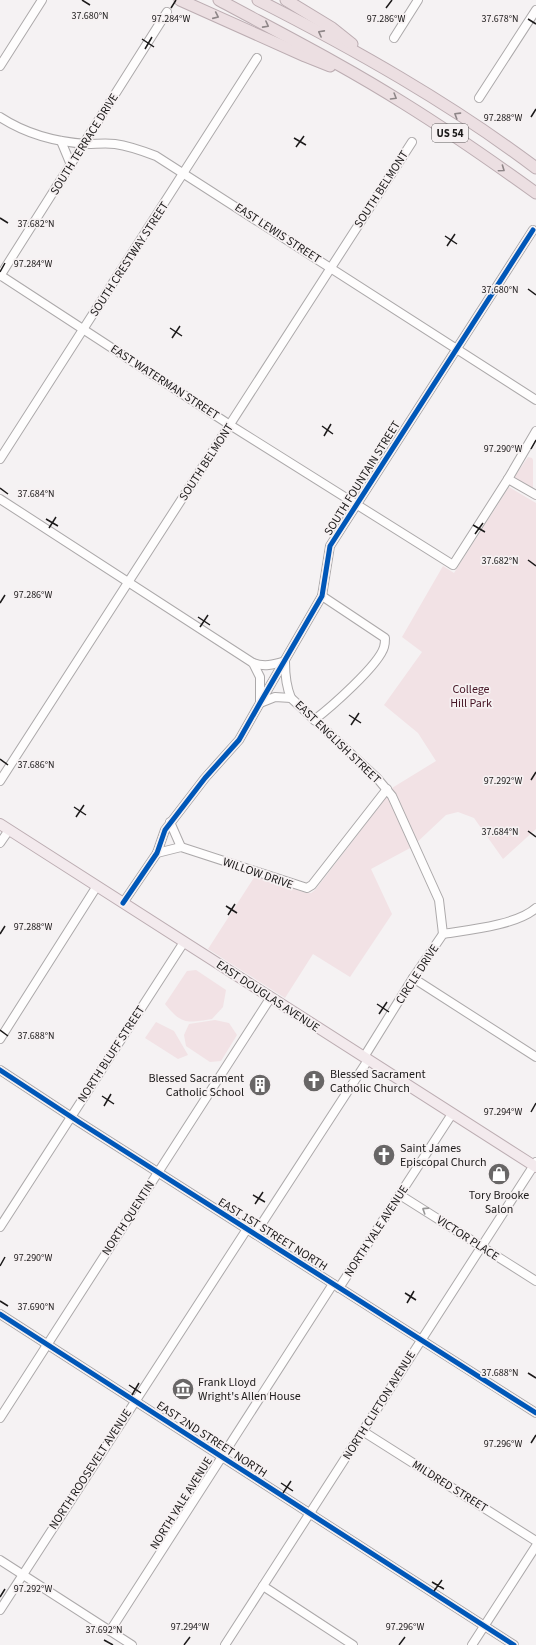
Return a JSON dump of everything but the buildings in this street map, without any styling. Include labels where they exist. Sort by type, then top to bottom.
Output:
[{"type":"highway","points":[[180,0],[305,56],[360,77]]},
{"type":"highway","name":"US 54","points":[[220,0],[301,43],[360,77],[456,137],[536,193]]},
{"type":"highway","name":"US 54","points":[[258,0],[379,66],[480,129],[536,168]]},
{"type":"highway","points":[[286,0],[332,28],[379,66]]},
{"type":"main road","name":"EAST DOUGLAS AVENUE","points":[[4,827],[452,1114],[535,1165]]},
{"type":"street","points":[[0,66],[42,0]]},
{"type":"street","points":[[394,38],[418,0]]},
{"type":"street","points":[[479,98],[536,10]]},
{"type":"street","name":"SOUTH TERRACE DRIVE","points":[[0,276],[167,12]]},
{"type":"street","name":"SOUTH CRESTWAY STREET","points":[[0,459],[257,58]]},
{"type":"street","name":"EAST LEWIS STREET","points":[[0,117],[16,127],[61,141],[84,144],[115,144],[135,148],[156,156],[536,400]]},
{"type":"street","points":[[61,141],[71,165]]},
{"type":"street","name":"SOUTH BELMONT","points":[[0,782],[412,142]]},
{"type":"street","name":"SOUTH FOUNTAIN STREET","points":[[123,903],[157,853],[165,830],[170,822],[205,778],[239,740],[322,596],[330,546],[533,230]]},
{"type":"street","name":"EAST WATERMAN STREET","points":[[0,276],[230,425],[453,565],[508,479]]},
{"type":"street","points":[[536,431],[508,479],[536,495]]},
{"type":"street","points":[[0,499],[253,664],[264,666],[284,661],[287,688],[291,698]]},
{"type":"street","points":[[314,720],[376,661],[384,647],[385,638],[322,596]]},
{"type":"street","points":[[253,664],[260,677],[260,704]]},
{"type":"street","name":"EAST ENGLISH STREET","points":[[260,704],[275,697],[291,698],[387,789],[407,827],[439,900],[443,934]]},
{"type":"street","name":"WILLOW DRIVE","points":[[181,847],[307,888],[312,885],[387,789]]},
{"type":"street","points":[[157,853],[181,847],[170,822]]},
{"type":"street","points":[[0,843],[4,827]]},
{"type":"street","points":[[0,1039],[97,886]]},
{"type":"street","name":"CIRCLE DRIVE","points":[[366,1058],[413,978],[443,934],[499,924],[534,913]]},
{"type":"street","name":"NORTH BLUFF STREET","points":[[0,1227],[184,942]]},
{"type":"street","points":[[413,978],[536,1057]]},
{"type":"street","name":"NORTH QUENTIN","points":[[0,1418],[271,997]]},
{"type":"street","points":[[255,1234],[366,1058]]},
{"type":"street","name":"EAST 1ST STREET NORTH","points":[[0,1070],[246,1229],[536,1413]]},
{"type":"street","name":"NORTH YALE AVENUE","points":[[110,1631],[222,1457],[336,1286],[400,1195],[452,1114]]},
{"type":"street","name":"NORTH CLIFTON AVENUE","points":[[225,1645],[364,1432],[481,1246],[535,1165]]},
{"type":"street","name":"VICTOR PLACE","points":[[400,1195],[536,1281]]},
{"type":"street","name":"NORTH ROOSEVELT AVENUE","points":[[0,1610],[246,1229]]},
{"type":"street","name":"EAST 2ND STREET NORTH","points":[[0,1314],[514,1645]]},
{"type":"street","name":"MILDRED STREET","points":[[364,1432],[536,1541]]},
{"type":"street","points":[[472,1645],[536,1546]]},
{"type":"street","points":[[0,1560],[132,1645]]},
{"type":"street","points":[[263,1586],[350,1644]]},
{"type":"green space","points":[[528,457],[532,458],[533,460],[533,490],[513,479]]},
{"type":"green space","name":"College Hill Park","points":[[509,487],[536,503],[536,829],[503,859],[474,818],[458,812],[446,815],[412,847],[371,869],[392,914],[350,977],[313,954],[285,998],[208,949],[255,876],[306,893],[311,893],[315,890],[392,788],[436,761],[418,733],[384,705],[422,652],[402,637],[443,566],[454,573]]},
{"type":"green space","points":[[196,970],[226,990],[223,1007],[212,1019],[191,1022],[176,1016],[165,1004],[187,971]]},
{"type":"green space","points":[[215,1020],[229,1023],[237,1035],[221,1061],[210,1062],[186,1046],[184,1035],[189,1024]]},
{"type":"green space","points":[[156,1022],[174,1031],[188,1055],[178,1059],[145,1038]]},
{"type":"cycle path","points":[[123,903],[157,853],[165,830],[205,778],[239,740],[322,596],[330,546],[533,230]]},
{"type":"cycle path","points":[[0,1070],[79,1122],[536,1413]]},
{"type":"cycle path","points":[[0,1314],[514,1645]]},
{"type":"place","name":"Blessed Sacrament Catholic Church","points":[[314,1081]]},
{"type":"place","name":"Blessed Sacrament Catholic School","points":[[260,1085]]},
{"type":"place","name":"Saint James Episcopal Church","points":[[384,1155]]},
{"type":"place","name":"Tory Brooke Salon","points":[[499,1174]]},
{"type":"place","name":"Frank Lloyd Wright's Allen House","points":[[183,1389]]}]
